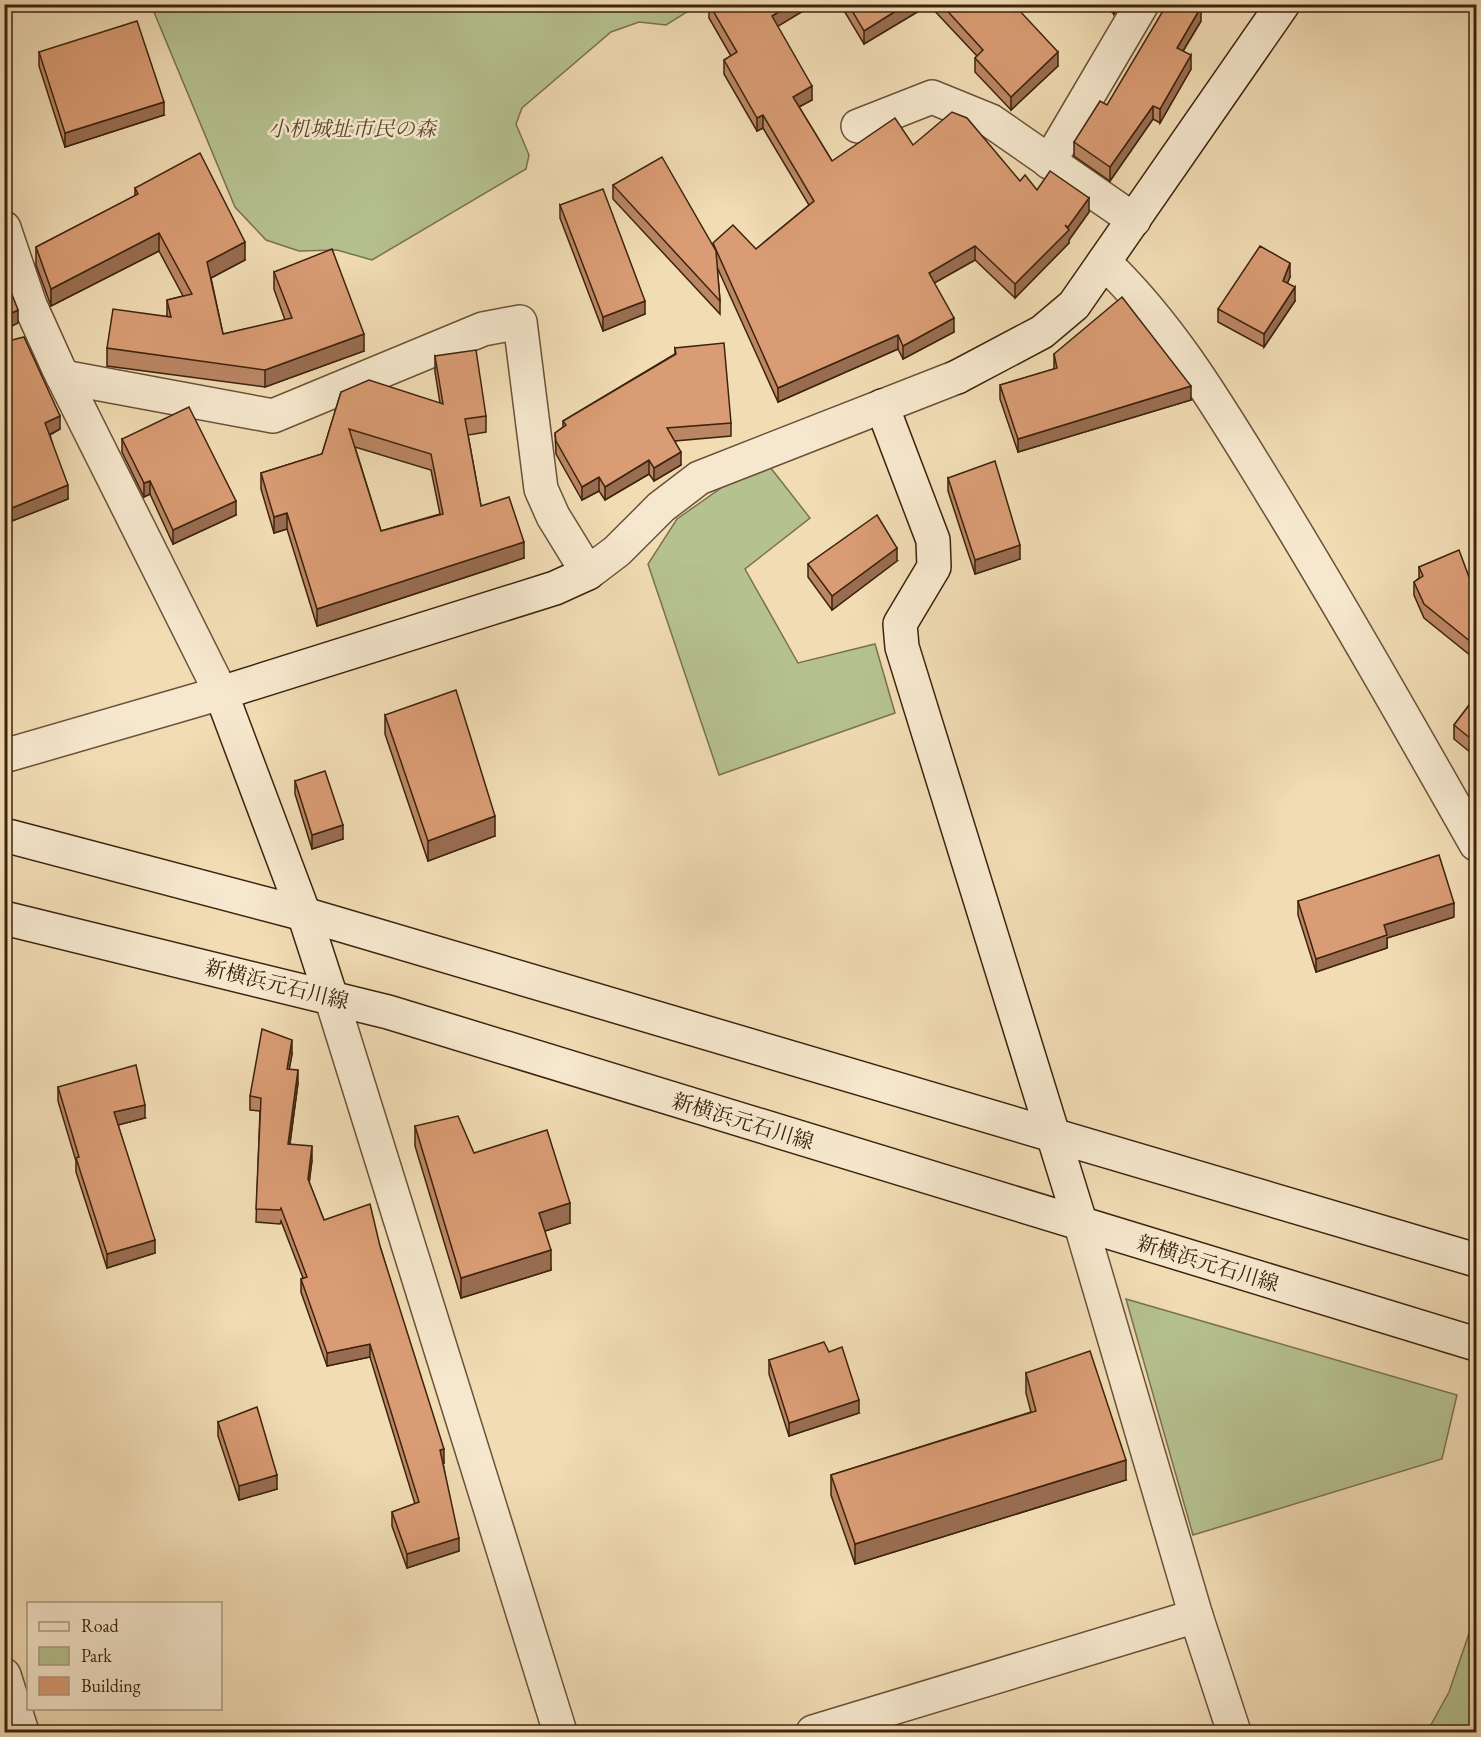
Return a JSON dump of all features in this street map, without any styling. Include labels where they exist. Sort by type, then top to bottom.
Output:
[{"type":"street","points":[[1049,162],[1142,4]]},
{"type":"street","points":[[4,756],[221,693],[555,588],[588,573],[617,551],[661,507],[699,478],[957,377],[1042,332],[1074,305],[1283,4]]},
{"type":"street","points":[[858,126],[932,97],[991,121],[1134,220]]},
{"type":"street","points":[[4,228],[30,305],[63,377],[221,693],[304,914],[560,1732]]},
{"type":"street","points":[[1104,262],[1167,330],[1199,375],[1339,603],[1476,844]]},
{"type":"street","points":[[63,377],[273,416],[483,329],[520,322],[541,489],[554,516],[588,573]]},
{"type":"street","points":[[882,406],[933,540],[934,567],[900,624],[902,647],[1081,1225],[1196,1616],[1234,1732]]},
{"type":"street","points":[[4,835],[304,914],[1052,1137],[1476,1260]]},
{"type":"street","name":"新横浜元石川線","points":[[4,918],[331,997],[1470,1343]]},
{"type":"street","points":[[813,1732],[1196,1616]]},
{"type":"street","points":[[4,1675],[22,1732]]},
{"type":"green space","name":"小机城址市民の森","points":[[151,5],[698,5],[666,25],[639,22],[611,32],[522,108],[516,124],[529,155],[526,169],[372,260],[337,250],[299,251],[266,240],[235,207]]},
{"type":"green space","points":[[770,467],[810,518],[745,569],[798,663],[875,644],[895,713],[719,775],[648,564],[677,519],[731,481]]},
{"type":"green space","points":[[1126,1299],[1457,1395],[1442,1459],[1193,1535]]},
{"type":"green space","points":[[1476,1613],[1476,1732],[1427,1732],[1449,1692]]},
{"type":"building","points":[[709,4],[791,4],[772,16],[812,86],[793,97],[832,161],[895,118],[913,145],[952,112],[967,118],[1020,181],[1025,175],[1037,190],[1050,171],[1089,198],[1068,227],[1065,225],[1069,230],[1015,284],[975,246],[929,273],[954,318],[903,346],[898,335],[778,388],[713,243],[733,225],[756,249],[814,201],[763,115],[757,118],[724,60],[737,52]]},
{"type":"building","points":[[848,4],[907,4],[864,31]]},
{"type":"building","points":[[941,4],[1007,4],[1015,12],[1018,9],[1058,52],[1011,97],[975,58],[983,50]]},
{"type":"building","points":[[1167,4],[1197,4],[1201,7],[1177,48],[1191,55],[1160,109],[1153,106],[1110,167],[1074,142],[1100,101],[1107,105]]},
{"type":"building","points":[[137,21],[164,102],[65,133],[39,52]]},
{"type":"building","points":[[200,153],[245,242],[207,262],[223,334],[292,318],[274,272],[332,249],[364,334],[265,370],[107,348],[113,309],[171,317],[167,300],[192,294],[159,233],[51,289],[36,247],[138,194],[135,188]]},
{"type":"building","points":[[662,157],[716,251],[720,301],[613,185]]},
{"type":"building","points":[[603,189],[645,301],[603,317],[560,205]]},
{"type":"building","points":[[1260,246],[1290,263],[1283,281],[1295,287],[1264,334],[1218,309]]},
{"type":"building","points":[[4,274],[18,310],[4,317]]},
{"type":"building","points":[[1122,297],[1191,386],[1018,439],[1000,385],[1057,368],[1054,354]]},
{"type":"building","points":[[24,337],[60,416],[45,423],[68,485],[12,508],[8,497],[4,498],[4,342]]},
{"type":"building","points":[[724,343],[731,423],[667,428],[681,452],[654,468],[649,460],[605,487],[599,477],[582,487],[556,441],[555,433],[566,425],[563,421],[676,354],[675,348]]},
{"type":"building","points":[[476,350],[486,416],[465,419],[481,506],[509,497],[524,542],[317,609],[287,513],[274,517],[261,473],[322,454],[341,392],[369,380],[443,404],[435,356]],"holes":[[[349,429],[431,454],[443,514],[381,531]]]},
{"type":"building","points":[[189,407],[236,501],[173,530],[150,481],[144,483],[122,439]]},
{"type":"building","points":[[995,461],[1020,545],[975,560],[948,478]]},
{"type":"building","points":[[877,515],[897,548],[832,596],[808,564]]},
{"type":"building","points":[[1459,550],[1476,596],[1476,646],[1424,604],[1414,582],[1423,576],[1419,567]]},
{"type":"building","points":[[456,690],[495,816],[428,841],[385,715]]},
{"type":"building","points":[[1476,696],[1476,743],[1454,725]]},
{"type":"building","points":[[325,771],[343,825],[312,835],[295,781]]},
{"type":"building","points":[[1439,855],[1454,903],[1384,925],[1387,935],[1316,959],[1298,901]]},
{"type":"building","points":[[262,1029],[292,1040],[287,1069],[298,1070],[288,1144],[312,1146],[308,1179],[324,1220],[370,1204],[380,1246],[444,1449],[440,1450],[459,1538],[407,1554],[392,1512],[419,1502],[370,1344],[327,1353],[301,1279],[307,1277],[281,1208],[280,1210],[256,1209],[261,1098],[250,1096]]},
{"type":"building","points":[[136,1065],[145,1105],[114,1112],[155,1240],[107,1254],[76,1158],[79,1157],[58,1087]]},
{"type":"building","points":[[458,1116],[474,1153],[547,1130],[570,1203],[539,1213],[551,1250],[461,1278],[415,1126]]},
{"type":"building","points":[[824,1342],[829,1352],[842,1347],[859,1400],[789,1423],[769,1360]]},
{"type":"building","points":[[1090,1351],[1126,1460],[855,1544],[831,1475],[1036,1411],[1026,1373]]},
{"type":"building","points":[[257,1407],[277,1475],[239,1486],[218,1422]]}]
